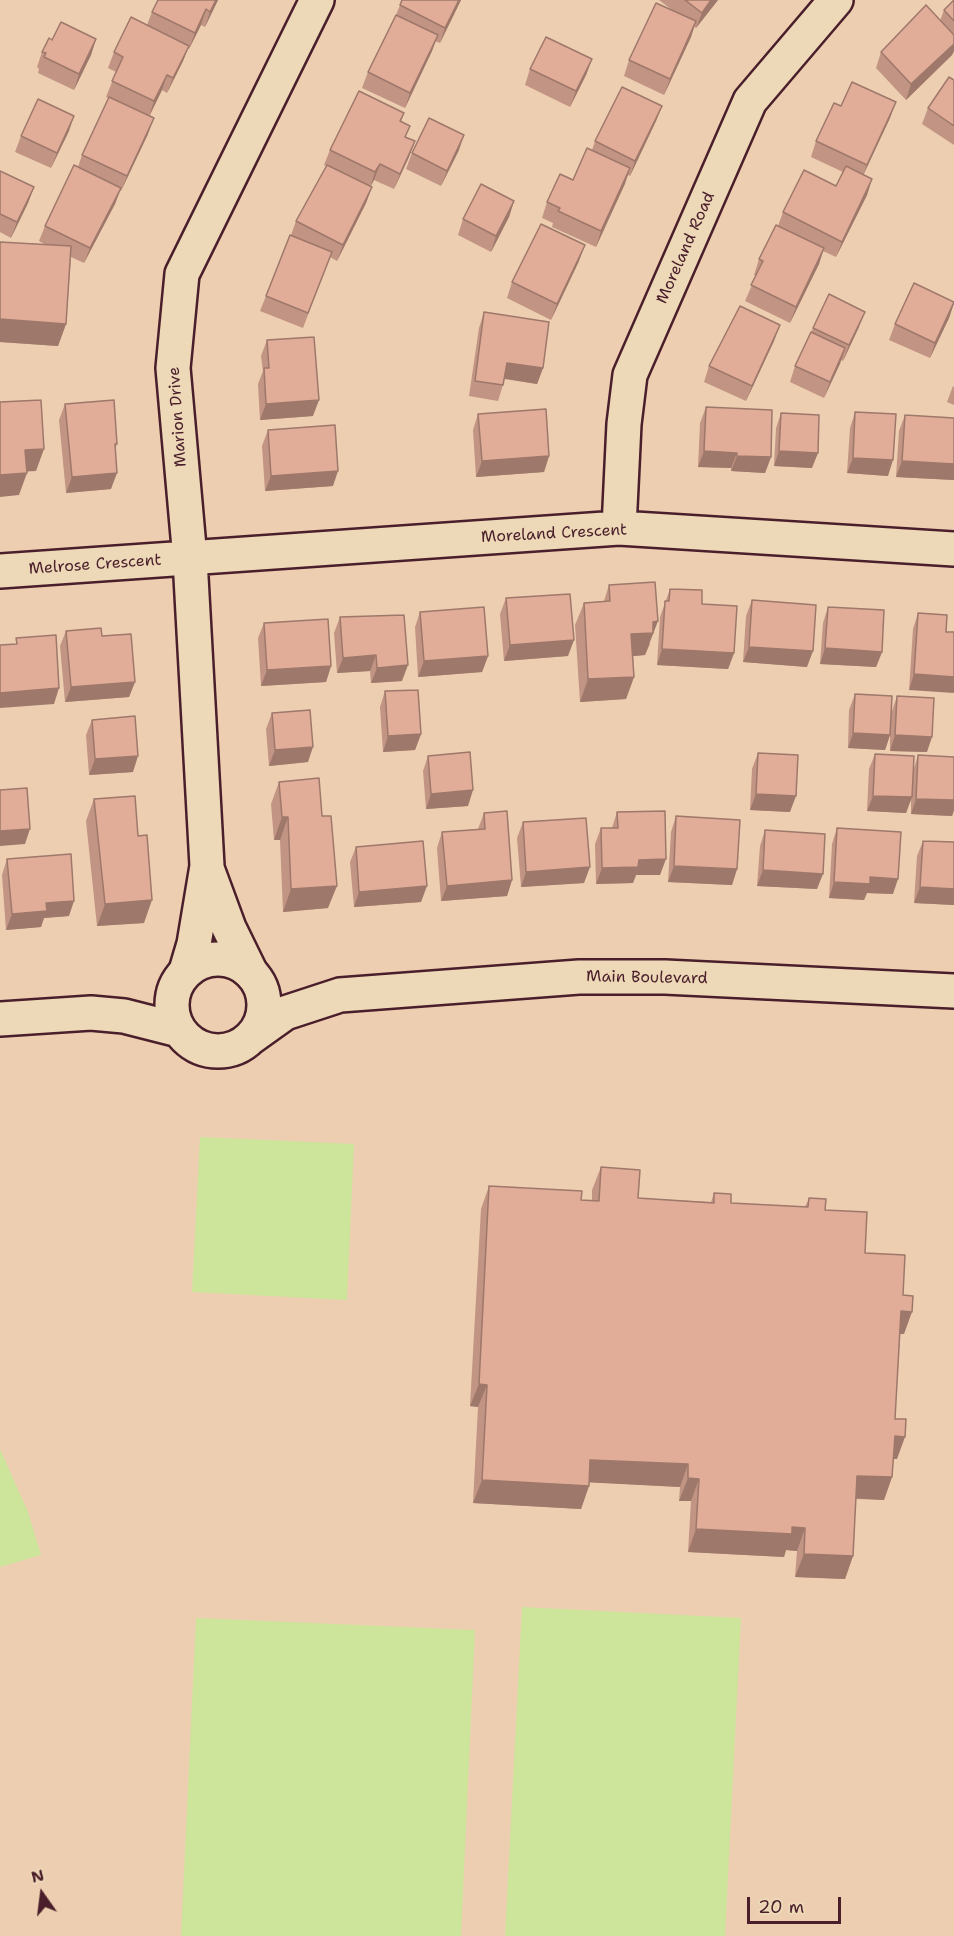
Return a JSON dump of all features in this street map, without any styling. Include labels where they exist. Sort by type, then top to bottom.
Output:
[{"type":"street","name":"Marion Drive","points":[[185,972],[194,944],[207,866],[190,559],[173,368],[182,274],[317,0]]},
{"type":"street","name":"Moreland Road","points":[[619,528],[624,424],[630,375],[750,101],[836,0]]},
{"type":"street","name":"Moreland Crescent","points":[[190,559],[619,528],[954,549]]},
{"type":"street","name":"Melrose Crescent","points":[[0,571],[190,559]]},
{"type":"street","name":"Marion Drive","points":[[207,866],[230,928],[252,974]]},
{"type":"street","name":"Main Boulevard","points":[[91,1013],[138,998],[166,986],[194,964],[219,958],[232,960],[252,974],[278,985],[340,994],[579,976],[954,991]]},
{"type":"street","points":[[179,1030],[173,1016],[171,1001],[176,986],[185,972]]},
{"type":"street","points":[[250,1038],[258,1027],[264,1001],[261,987],[252,974]]},
{"type":"street","name":"Main Boulevard","points":[[0,1019],[91,1013],[124,1016],[179,1030],[188,1040],[213,1050],[226,1050],[250,1038],[285,1013],[340,994]]},
{"type":"green space","points":[[200,1137],[354,1144],[347,1300],[192,1292]]},
{"type":"green space","points":[[0,1449],[28,1512],[41,1555],[0,1567]]},
{"type":"green space","points":[[522,1607],[741,1618],[725,1936],[505,1936]]},
{"type":"green space","points":[[196,1618],[475,1630],[461,1936],[181,1936]]},
{"type":"building","points":[[158,0],[216,0],[210,12],[206,9],[195,33],[152,12]]},
{"type":"building","points":[[402,0],[459,0],[445,28],[400,5]]},
{"type":"building","points":[[685,0],[711,0],[702,13]]},
{"type":"building","points":[[954,0],[954,21],[944,10]]},
{"type":"building","points":[[656,3],[696,21],[670,79],[629,60]]},
{"type":"building","points":[[926,5],[954,35],[954,44],[911,84],[881,52]]},
{"type":"building","points":[[396,15],[438,35],[410,93],[368,72]]},
{"type":"building","points":[[131,17],[189,46],[173,78],[167,75],[154,101],[112,81],[123,57],[114,52]]},
{"type":"building","points":[[61,22],[96,39],[79,74],[44,57],[46,53],[42,52],[49,38],[52,40]]},
{"type":"building","points":[[546,37],[592,59],[576,91],[530,69]]},
{"type":"building","points":[[949,77],[954,80],[954,126],[928,108]]},
{"type":"building","points":[[852,82],[896,102],[867,165],[816,141],[834,103],[841,106]]},
{"type":"building","points":[[622,87],[662,106],[635,161],[595,141]]},
{"type":"building","points":[[359,91],[404,113],[400,121],[410,126],[405,137],[415,141],[400,174],[380,164],[375,172],[330,150]]},
{"type":"building","points":[[109,97],[154,118],[127,176],[82,155]]},
{"type":"building","points":[[38,99],[74,116],[57,153],[21,136]]},
{"type":"building","points":[[429,118],[464,135],[447,171],[412,153]]},
{"type":"building","points":[[587,148],[630,168],[601,231],[558,211],[560,208],[547,202],[560,174],[573,180]]},
{"type":"building","points":[[74,165],[121,188],[90,248],[45,226]]},
{"type":"building","points":[[327,165],[372,187],[343,245],[296,221]]},
{"type":"building","points":[[846,166],[872,179],[842,242],[783,212],[804,170],[836,186]]},
{"type":"building","points":[[0,171],[34,187],[17,222],[0,214]]},
{"type":"building","points":[[481,184],[514,201],[496,236],[463,219]]},
{"type":"building","points":[[541,224],[585,245],[557,304],[512,282]]},
{"type":"building","points":[[776,225],[824,248],[796,307],[751,285],[763,261],[759,259]]},
{"type":"building","points":[[290,235],[332,252],[308,313],[266,296]]},
{"type":"building","points":[[0,242],[71,246],[66,324],[0,319]]},
{"type":"building","points":[[914,283],[954,302],[935,343],[895,324]]},
{"type":"building","points":[[829,294],[865,312],[849,345],[813,328]]},
{"type":"building","points":[[740,306],[780,325],[752,386],[709,366]]},
{"type":"building","points":[[484,312],[549,322],[543,368],[507,363],[503,385],[475,381]]},
{"type":"building","points":[[811,332],[845,348],[830,382],[795,366]]},
{"type":"building","points":[[314,337],[319,400],[266,404],[264,368],[269,368],[267,340]]},
{"type":"building","points":[[41,400],[44,449],[25,450],[27,473],[0,475],[0,402]]},
{"type":"building","points":[[114,400],[117,473],[72,477],[65,404]]},
{"type":"building","points":[[706,407],[772,410],[771,457],[737,456],[737,453],[704,451]]},
{"type":"building","points":[[546,409],[549,456],[482,461],[478,414]]},
{"type":"building","points":[[855,412],[896,414],[893,460],[853,458]]},
{"type":"building","points":[[781,413],[819,415],[818,453],[779,451]]},
{"type":"building","points":[[905,415],[954,418],[954,464],[902,461]]},
{"type":"building","points":[[335,425],[338,471],[271,476],[268,430]]},
{"type":"building","points":[[655,582],[658,621],[653,622],[653,633],[631,634],[634,677],[588,679],[584,603],[610,601],[609,585]]},
{"type":"building","points":[[670,589],[702,590],[702,604],[737,606],[734,653],[662,649],[665,601],[669,601]]},
{"type":"building","points":[[570,594],[574,640],[510,645],[506,598]]},
{"type":"building","points":[[752,600],[816,605],[813,651],[749,647]]},
{"type":"building","points":[[484,607],[488,656],[424,661],[420,612]]},
{"type":"building","points":[[828,607],[884,610],[882,652],[825,648]]},
{"type":"building","points":[[918,613],[947,615],[946,632],[954,632],[954,677],[914,674]]},
{"type":"building","points":[[404,615],[408,665],[377,668],[376,655],[343,658],[340,617]]},
{"type":"building","points":[[328,619],[331,666],[267,670],[264,623]]},
{"type":"building","points":[[101,628],[102,636],[131,634],[135,682],[71,687],[66,631]]},
{"type":"building","points":[[56,635],[59,688],[0,693],[0,645],[17,644],[16,638]]},
{"type":"building","points":[[418,690],[421,734],[388,736],[385,691]]},
{"type":"building","points":[[855,694],[892,696],[890,735],[853,733]]},
{"type":"building","points":[[897,696],[934,698],[932,737],[895,735]]},
{"type":"building","points":[[310,710],[313,747],[275,750],[272,713]]},
{"type":"building","points":[[135,716],[138,756],[95,759],[92,720]]},
{"type":"building","points":[[470,752],[473,790],[431,794],[428,756]]},
{"type":"building","points":[[758,753],[798,755],[796,796],[756,794]]},
{"type":"building","points":[[875,754],[914,756],[912,797],[873,796]]},
{"type":"building","points":[[918,755],[954,757],[954,800],[916,799]]},
{"type":"building","points":[[319,778],[322,816],[331,816],[337,886],[291,889],[288,817],[282,817],[279,782]]},
{"type":"building","points":[[27,788],[30,829],[0,831],[0,790]]},
{"type":"building","points":[[135,796],[138,836],[147,835],[152,900],[105,904],[94,799]]},
{"type":"building","points":[[507,811],[512,880],[447,886],[442,832],[485,829],[484,813]]},
{"type":"building","points":[[665,811],[666,859],[639,860],[638,867],[602,868],[601,828],[618,828],[617,812]]},
{"type":"building","points":[[676,816],[740,820],[737,869],[674,866]]},
{"type":"building","points":[[586,818],[590,867],[526,872],[523,822]]},
{"type":"building","points":[[837,828],[901,832],[898,879],[870,877],[870,884],[834,882]]},
{"type":"building","points":[[765,830],[825,834],[823,874],[763,870]]},
{"type":"building","points":[[423,841],[427,886],[359,892],[356,847]]},
{"type":"building","points":[[923,841],[954,842],[954,889],[920,887]]},
{"type":"building","points":[[71,854],[74,901],[46,903],[47,911],[12,914],[7,859]]},
{"type":"building","points":[[601,1167],[640,1170],[638,1198],[714,1203],[714,1193],[731,1194],[731,1203],[808,1207],[809,1198],[826,1199],[825,1210],[867,1212],[865,1253],[905,1255],[903,1295],[913,1296],[912,1312],[901,1311],[895,1419],[906,1419],[905,1437],[895,1436],[892,1477],[857,1476],[853,1556],[804,1554],[805,1528],[792,1527],[792,1534],[696,1529],[699,1479],[688,1478],[688,1464],[590,1460],[589,1486],[482,1480],[487,1385],[479,1384],[489,1186],[582,1191],[581,1200],[599,1201]]}]
